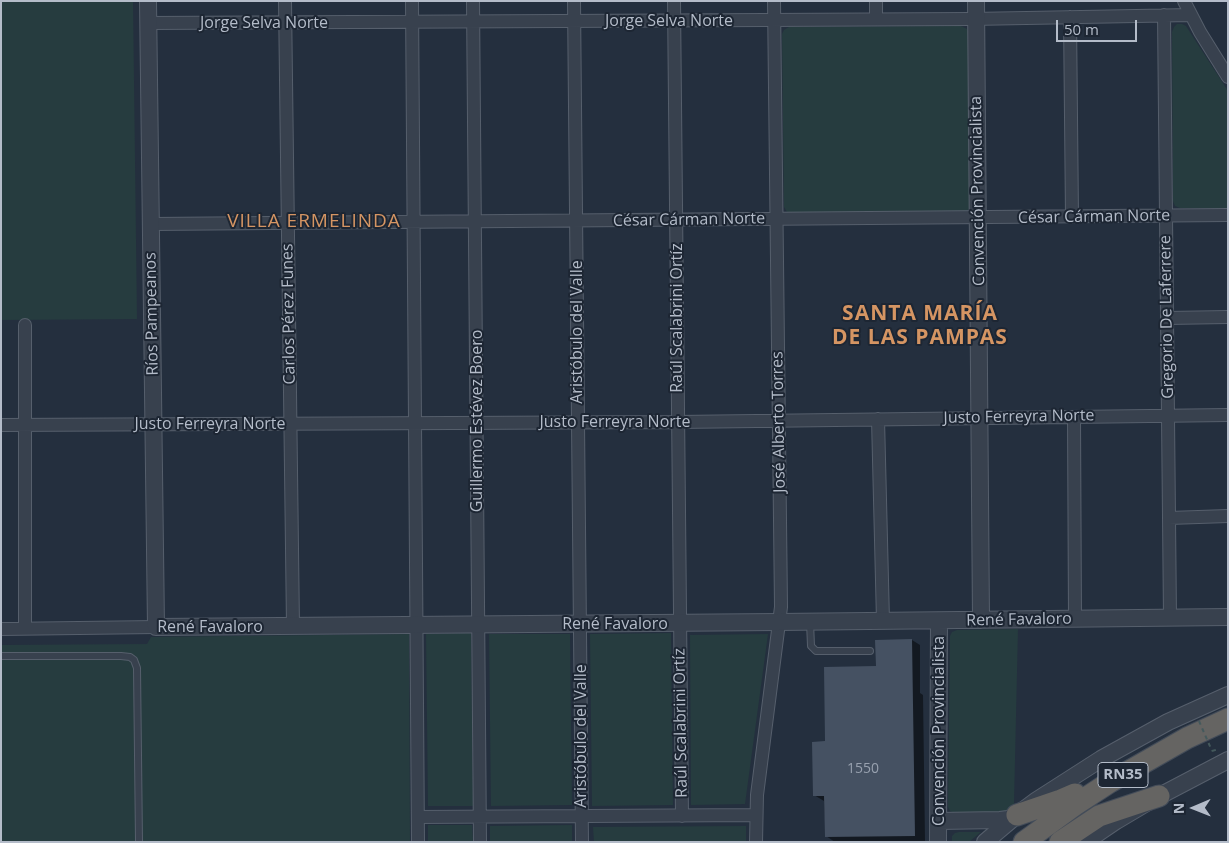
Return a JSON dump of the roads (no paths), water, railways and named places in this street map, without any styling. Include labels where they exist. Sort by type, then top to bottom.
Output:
[{"type":"highway","name":"RN35","points":[[1024,842],[1092,793],[1187,738],[1228,719]]},
{"type":"highway","name":"RN35","points":[[1044,842],[1080,816],[1126,788],[1185,754],[1228,733]]},
{"type":"highway","points":[[1017,815],[1066,798],[1138,756],[1187,738]]},
{"type":"highway","points":[[1060,842],[1098,816],[1159,796]]},
{"type":"street","name":"Ríos Pampeanos","points":[[148,1],[156,627]]},
{"type":"street","name":"Carlos Pérez Funes","points":[[285,1],[293,626]]},
{"type":"street","points":[[412,1],[418,842]]},
{"type":"street","name":"Guillermo Estévez Boero","points":[[473,1],[480,842]]},
{"type":"street","name":"Aristóbulo del Valle","points":[[574,1],[582,842]]},
{"type":"street","name":"Raúl Scalabrini Ortíz","points":[[674,1],[682,816]]},
{"type":"street","name":"José Alberto Torres","points":[[756,842],[758,788],[781,601],[774,1]]},
{"type":"street","points":[[876,1],[876,20]]},
{"type":"street","name":"Convención Provincialista","points":[[976,1],[981,620]]},
{"type":"street","points":[[1184,1],[1228,77]]},
{"type":"street","name":"Gregorio De Laferrere","points":[[1164,15],[1170,618]]},
{"type":"street","name":"Jorge Selva Norte","points":[[148,23],[876,20],[1191,15]]},
{"type":"street","points":[[1070,17],[1072,217]]},
{"type":"street","name":"César Cárman Norte","points":[[150,224],[1228,215]]},
{"type":"street","points":[[1167,318],[1228,317]]},
{"type":"street","points":[[25,325],[25,628]]},
{"type":"street","name":"Justo Ferreyra Norte","points":[[1,425],[678,422],[1228,415]]},
{"type":"street","points":[[1074,417],[1075,619]]},
{"type":"street","points":[[878,419],[883,621]]},
{"type":"street","points":[[1169,518],[1228,516]]},
{"type":"street","name":"René Favaloro","points":[[1,628],[1228,617]]},
{"type":"street","name":"Convención Provincialista","points":[[938,842],[939,621]]},
{"type":"street","points":[[985,842],[1017,815],[1058,786],[1123,746],[1168,722],[1228,694]]},
{"type":"street","points":[[1085,842],[1127,814],[1228,760]]},
{"type":"street","points":[[418,817],[756,815]]},
{"type":"street","points":[[938,821],[1000,820],[1017,815]]},
{"type":"lane","points":[[810,622],[811,646],[816,651],[870,651]]},
{"type":"lane","points":[[1,656],[121,656],[130,657],[134,660],[137,668],[139,842]]},
{"type":"district","name":"VILLA ERMELINDA","points":[[314,222]]},
{"type":"district","name":"SANTA MARÍA DE LAS PAMPAS","points":[[920,326]]}]
